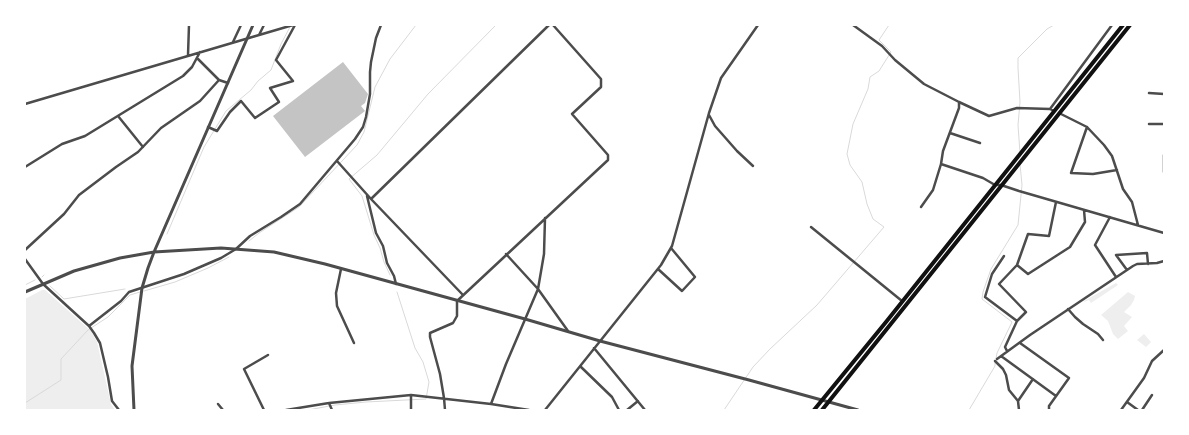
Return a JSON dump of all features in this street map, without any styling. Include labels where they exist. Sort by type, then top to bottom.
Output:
[{"type":"highway","points":[[814,410],[1052,110],[1123,25]]},
{"type":"highway","points":[[822,410],[1130,25]]},
{"type":"street","points":[[188,25],[188,55]]},
{"type":"street","points":[[233,42],[241,25]]},
{"type":"street","points":[[134,410],[132,366],[142,289],[154,252],[210,128],[253,25]]},
{"type":"street","points":[[259,35],[264,25]]},
{"type":"street","points":[[25,104],[294,25]]},
{"type":"street","points":[[210,128],[217,131],[240,101],[255,118],[279,102],[270,88],[293,81],[276,60],[294,25]]},
{"type":"street","points":[[89,326],[121,301],[129,292],[184,274],[220,258],[300,204],[363,127],[370,94],[371,62],[381,25]]},
{"type":"street","points":[[371,199],[549,25]]},
{"type":"street","points":[[445,410],[440,374],[430,333],[453,324],[457,316],[457,301],[608,160],[608,155],[572,114],[601,87],[602,79],[553,25]]},
{"type":"street","points":[[545,410],[658,269],[671,248],[708,115],[721,78],[758,25]]},
{"type":"street","points":[[853,25],[882,46],[924,84],[989,116],[1017,108],[1052,110],[1112,25]]},
{"type":"street","points":[[25,167],[62,144],[85,136],[183,76],[192,67],[200,52]]},
{"type":"street","points":[[197,58],[219,80],[228,83]]},
{"type":"street","points":[[25,250],[64,214],[80,195],[116,166],[138,152],[162,128],[200,101],[219,80]]},
{"type":"street","points":[[1149,94],[1164,94]]},
{"type":"street","points":[[921,207],[933,190],[943,151],[959,108],[959,102]]},
{"type":"street","points":[[1059,113],[1087,127],[1112,156],[1123,189],[1132,202],[1138,225]]},
{"type":"street","points":[[708,115],[737,151],[753,166]]},
{"type":"street","points":[[118,116],[143,147]]},
{"type":"street","points":[[1149,124],[1164,124]]},
{"type":"street","points":[[1087,127],[1071,173],[1093,174],[1117,170]]},
{"type":"street","points":[[950,132],[980,143]]},
{"type":"street","points":[[1164,156],[1164,172]]},
{"type":"street","points":[[337,161],[463,295]]},
{"type":"street","points":[[941,164],[995,184],[1164,232]]},
{"type":"street","points":[[367,194],[376,233],[383,246],[387,263],[396,284]]},
{"type":"street","points":[[1007,351],[1005,347],[1017,321],[1026,312],[999,284],[1017,265],[1028,234],[1049,236],[1056,202]]},
{"type":"street","points":[[1017,265],[1028,274],[1070,247],[1085,222],[1084,210]]},
{"type":"street","points":[[1110,217],[1095,244],[1116,277]]},
{"type":"street","points":[[491,404],[538,289],[544,254],[545,218]]},
{"type":"street","points":[[811,227],[902,301]]},
{"type":"street","points":[[25,292],[95,264],[154,252],[221,248],[274,252],[858,410]]},
{"type":"street","points":[[658,269],[682,292],[695,277],[671,248]]},
{"type":"street","points":[[1127,270],[1116,254],[1147,253],[1148,264]]},
{"type":"street","points":[[506,254],[538,289],[569,332]]},
{"type":"street","points":[[1004,256],[992,274],[985,297],[1017,321]]},
{"type":"street","points":[[25,259],[43,284],[93,331],[100,343],[112,401],[119,410]]},
{"type":"street","points":[[1019,410],[1018,401],[1009,390],[1006,375],[996,360],[1019,342],[1127,270],[1138,264],[1164,261]]},
{"type":"street","points":[[342,269],[336,293],[337,306],[354,342]]},
{"type":"street","points":[[1068,309],[1103,340]]},
{"type":"street","points":[[1019,342],[1069,378],[1049,406],[1049,410]]},
{"type":"street","points":[[594,348],[645,410]]},
{"type":"street","points":[[1121,410],[1144,378],[1152,361],[1164,350]]},
{"type":"street","points":[[264,410],[244,369],[268,355]]},
{"type":"street","points":[[1001,356],[1056,396]]},
{"type":"street","points":[[580,366],[612,397],[620,410]]},
{"type":"street","points":[[1018,401],[1033,379]]},
{"type":"street","points":[[411,395],[411,410]]},
{"type":"street","points":[[286,410],[329,403],[411,395],[529,410]]},
{"type":"street","points":[[1127,402],[1140,410],[1152,395]]},
{"type":"street","points":[[627,410],[638,401]]},
{"type":"street","points":[[329,403],[332,410]]},
{"type":"street","points":[[218,404],[223,410]]},
{"type":"shaded area","points":[[1116,283],[1118,285],[1091,303],[1089,300],[1084,302],[1084,301]]},
{"type":"shaded area","points":[[45,290],[91,331],[97,342],[111,404],[115,410],[25,410],[25,299]]},
{"type":"shaded area","points":[[1128,292],[1135,296],[1131,305],[1124,312],[1132,317],[1124,326],[1128,331],[1118,339],[1113,334],[1108,321],[1101,315]]},
{"type":"shaded area","points":[[1144,334],[1151,342],[1146,347],[1137,340]]},
{"type":"building","points":[[343,62],[368,94],[365,103],[361,106],[365,111],[305,157],[273,116]]},
{"type":"waterway","points":[[249,241],[299,207],[357,145],[364,132],[375,87],[390,59],[416,25]]},
{"type":"waterway","points":[[390,275],[374,235],[362,196],[349,179],[377,155],[428,94],[496,25]]},
{"type":"waterway","points":[[724,410],[753,367],[817,305],[884,227],[873,219],[862,182],[850,165],[847,154],[853,124],[868,89],[870,77],[879,71],[891,52],[879,40],[889,25]]},
{"type":"waterway","points":[[1020,153],[1018,58],[1047,29],[1054,25]]},
{"type":"waterway","points":[[167,234],[204,147],[226,111],[271,70],[290,27]]},
{"type":"waterway","points":[[996,359],[1012,322],[982,299],[991,269],[1018,225],[1022,185],[1020,164]]},
{"type":"waterway","points":[[144,291],[175,282],[229,257]]},
{"type":"waterway","points":[[25,285],[35,280]]},
{"type":"waterway","points":[[50,286],[64,299],[125,289]]},
{"type":"waterway","points":[[25,403],[61,380],[61,359],[88,330],[108,317],[130,295],[140,292]]},
{"type":"waterway","points":[[308,410],[366,402],[426,399],[429,382],[423,362],[415,348],[397,292]]},
{"type":"waterway","points":[[969,410],[995,363]]}]
